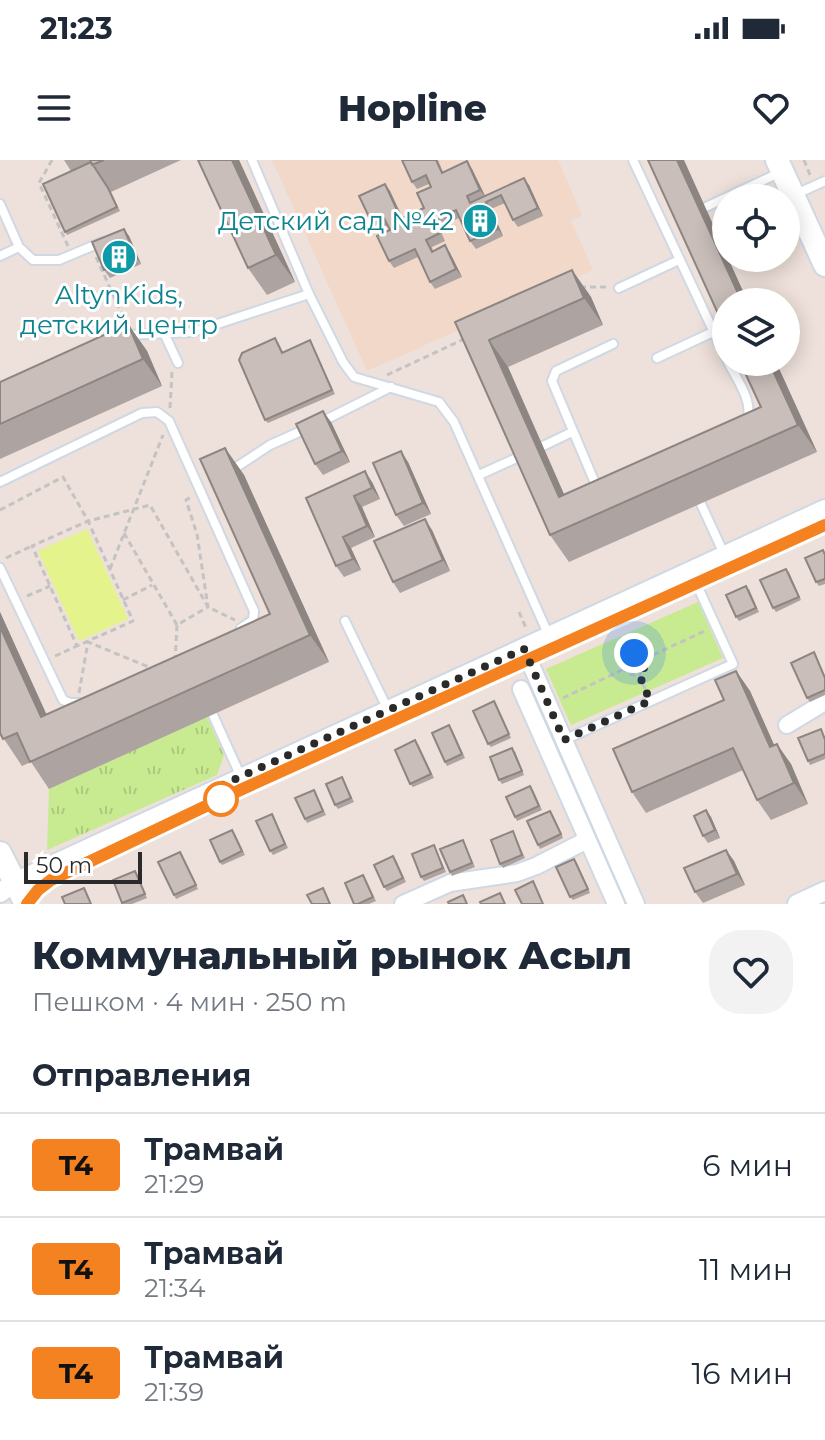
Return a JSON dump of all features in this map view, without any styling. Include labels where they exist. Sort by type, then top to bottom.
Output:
[{"type":"main road","points":[[779,166],[788,184]]},
{"type":"main road","points":[[800,209],[825,265]]},
{"type":"main road","points":[[0,853],[8,887],[26,904]]},
{"type":"street","points":[[8,887],[388,711],[525,640],[549,637],[825,509]]},
{"type":"street","points":[[525,640],[564,740],[636,904]]},
{"type":"street","points":[[521,689],[616,904]]},
{"type":"street","points":[[787,725],[825,702]]},
{"type":"street","points":[[403,904],[450,883],[526,870],[587,840]]},
{"type":"street","points":[[797,904],[825,891]]},
{"type":"lane","points":[[252,160],[309,294],[343,362],[354,377],[439,402],[454,422],[549,637]]},
{"type":"lane","points":[[633,160],[669,224],[679,260],[712,330]]},
{"type":"lane","points":[[706,207],[779,166]]},
{"type":"lane","points":[[800,193],[825,181]]},
{"type":"lane","points":[[0,204],[19,247],[33,260],[59,260],[117,236]]},
{"type":"lane","points":[[0,256],[19,247]]},
{"type":"lane","points":[[619,288],[679,260]]},
{"type":"lane","points":[[118,335],[193,332],[309,294]]},
{"type":"lane","points":[[657,358],[712,332]]},
{"type":"lane","points":[[164,333],[178,363]]},
{"type":"lane","points":[[610,490],[602,490],[595,483],[552,381],[556,371],[613,344]]},
{"type":"lane","points":[[735,376],[749,404],[750,415],[745,424]]},
{"type":"lane","points":[[221,477],[270,445],[391,387]]},
{"type":"lane","points":[[0,482],[142,413],[157,412],[169,421],[254,611],[253,620],[234,632]]},
{"type":"lane","points":[[543,446],[572,432]]},
{"type":"lane","points":[[479,475],[521,456]]},
{"type":"lane","points":[[201,491],[211,484]]},
{"type":"lane","points":[[701,504],[725,556]]},
{"type":"lane","points":[[0,568],[2,582],[15,601],[63,700],[77,704],[90,699]]},
{"type":"lane","points":[[564,740],[733,664],[691,572]]},
{"type":"lane","points":[[345,621],[388,711]]},
{"type":"lane","points":[[213,715],[241,777]]},
{"type":"path","points":[[52,160],[39,183],[72,254]]},
{"type":"path","points":[[804,160],[815,185]]},
{"type":"path","points":[[91,247],[131,334]]},
{"type":"path","points":[[576,287],[619,288]]},
{"type":"path","points":[[373,382],[468,337]]},
{"type":"path","points":[[110,570],[169,421],[173,375],[166,361]]},
{"type":"path","points":[[0,510],[63,477],[88,521],[133,621],[44,661]]},
{"type":"path","points":[[201,491],[186,500],[197,534],[208,607]]},
{"type":"path","points":[[0,561],[88,521],[150,505],[208,607],[246,625]]},
{"type":"path","points":[[124,533],[177,625],[175,661]]},
{"type":"path","points":[[32,546],[77,646]]},
{"type":"path","points":[[123,600],[154,584]]},
{"type":"path","points":[[15,601],[50,586]]},
{"type":"path","points":[[177,625],[208,607]]},
{"type":"path","points":[[519,612],[525,640]]},
{"type":"path","points":[[644,659],[716,626]]},
{"type":"path","points":[[88,642],[155,670]]},
{"type":"path","points":[[77,704],[88,642]]},
{"type":"path","points":[[624,669],[625,659],[630,654],[644,659]]},
{"type":"path","points":[[639,674],[644,668],[644,659]]},
{"type":"path","points":[[624,669],[629,674],[639,674]]},
{"type":"path","points":[[559,699],[624,669]]},
{"type":"path","points":[[639,674],[650,701]]},
{"type":"shaded area","points":[[272,160],[558,160],[582,215],[571,221],[593,270],[367,371]]},
{"type":"green space","points":[[87,529],[128,619],[79,641],[38,551]]},
{"type":"green space","points":[[698,602],[723,658],[571,725],[546,669]]},
{"type":"green space","points":[[207,717],[224,755],[217,775],[47,850],[49,789]]},
{"type":"building","points":[[198,160],[232,160],[276,255],[248,268]]},
{"type":"building","name":"Детский сад №42","points":[[402,160],[436,160],[442,173],[467,161],[480,190],[467,196],[470,203],[524,178],[538,208],[513,220],[501,195],[486,202],[498,229],[470,241],[456,210],[433,220],[440,233],[426,240],[432,252],[445,245],[456,269],[430,282],[415,249],[389,261],[377,236],[390,230],[384,218],[372,223],[359,196],[385,184],[401,219],[424,208],[417,193],[431,187],[426,175],[412,182]]},
{"type":"building","points":[[648,160],[677,160],[712,236],[712,272],[728,272],[736,288],[712,288],[712,300]]},
{"type":"building","points":[[91,162],[117,207],[65,232],[43,184]]},
{"type":"building","name":"AltynKids, детский центр","points":[[124,229],[136,257],[104,270],[92,242]]},
{"type":"building","points":[[572,270],[584,298],[489,340],[559,497],[761,407],[747,376],[775,376],[798,425],[550,535],[455,322]]},
{"type":"building","points":[[128,324],[143,359],[0,424],[0,382]]},
{"type":"building","points":[[275,338],[282,353],[310,340],[332,390],[265,420],[239,360],[242,353]]},
{"type":"building","points":[[323,411],[342,451],[315,464],[296,424]]},
{"type":"building","points":[[225,448],[310,635],[30,762],[17,733],[3,739],[0,733],[0,627],[41,717],[270,614],[200,459]]},
{"type":"building","points":[[401,451],[423,503],[396,515],[373,463]]},
{"type":"building","points":[[365,471],[372,488],[354,496],[367,526],[343,537],[353,559],[336,566],[306,498]]},
{"type":"building","points":[[425,519],[443,560],[393,582],[374,541]]},
{"type":"building","points":[[823,550],[825,579],[816,582],[805,558]]},
{"type":"building","points":[[786,569],[799,597],[773,608],[760,580]]},
{"type":"building","points":[[746,586],[756,608],[736,617],[726,595]]},
{"type":"building","points":[[814,652],[825,678],[825,690],[807,698],[791,663]]},
{"type":"building","points":[[736,671],[770,747],[777,744],[794,783],[757,800],[733,748],[632,792],[613,749],[724,700],[715,680]]},
{"type":"building","points":[[494,701],[509,734],[488,744],[473,711]]},
{"type":"building","points":[[449,725],[462,754],[445,762],[432,733]]},
{"type":"building","points":[[821,729],[825,754],[808,761],[798,738]]},
{"type":"building","points":[[415,740],[431,774],[410,784],[395,750]]},
{"type":"building","points":[[512,748],[522,771],[499,780],[490,757]]},
{"type":"building","points":[[342,777],[351,798],[335,805],[326,784]]},
{"type":"building","points":[[530,786],[539,806],[515,817],[506,797]]},
{"type":"building","points":[[314,790],[323,811],[305,819],[295,798]]},
{"type":"building","points":[[706,810],[715,830],[703,836],[694,816]]},
{"type":"building","points":[[550,811],[561,834],[538,845],[527,821]]},
{"type":"building","points":[[272,814],[285,844],[270,851],[256,821]]},
{"type":"building","points":[[232,830],[242,851],[220,862],[210,840]]},
{"type":"building","points":[[513,831],[522,855],[500,864],[491,840]]},
{"type":"building","points":[[463,840],[472,863],[450,872],[440,849]]},
{"type":"building","points":[[434,845],[443,868],[421,877],[412,854]]},
{"type":"building","points":[[726,850],[737,874],[695,892],[684,868]]},
{"type":"building","points":[[180,852],[196,885],[174,895],[158,862]]},
{"type":"building","points":[[393,856],[403,878],[384,887],[374,865]]},
{"type":"building","points":[[574,859],[588,889],[570,897],[556,867]]},
{"type":"building","points":[[135,871],[145,894],[122,903],[113,880]]},
{"type":"building","points":[[363,875],[373,897],[354,904],[345,883]]},
{"type":"building","points":[[533,881],[543,904],[522,904],[515,890]]},
{"type":"building","points":[[84,888],[91,904],[65,904],[62,897]]},
{"type":"building","points":[[323,888],[330,904],[312,904],[307,895]]},
{"type":"building","points":[[500,893],[505,904],[481,904],[480,902]]},
{"type":"building","points":[[463,895],[467,904],[449,904],[448,902]]},
{"type":"tram line","points":[[27,904],[51,880],[221,799],[825,525]]},
{"type":"tram line","name":"T4","points":[[27,904],[51,880],[221,799],[825,525]]},
{"type":"place","name":"Детский сад №42","points":[[480,221]]},
{"type":"place","name":"AltynKids, детский центр","points":[[119,257]]},
{"type":"route","points":[[221,799],[222,785],[524,649],[564,740],[650,701],[639,674],[645,661],[641,655],[634,653]]}]
